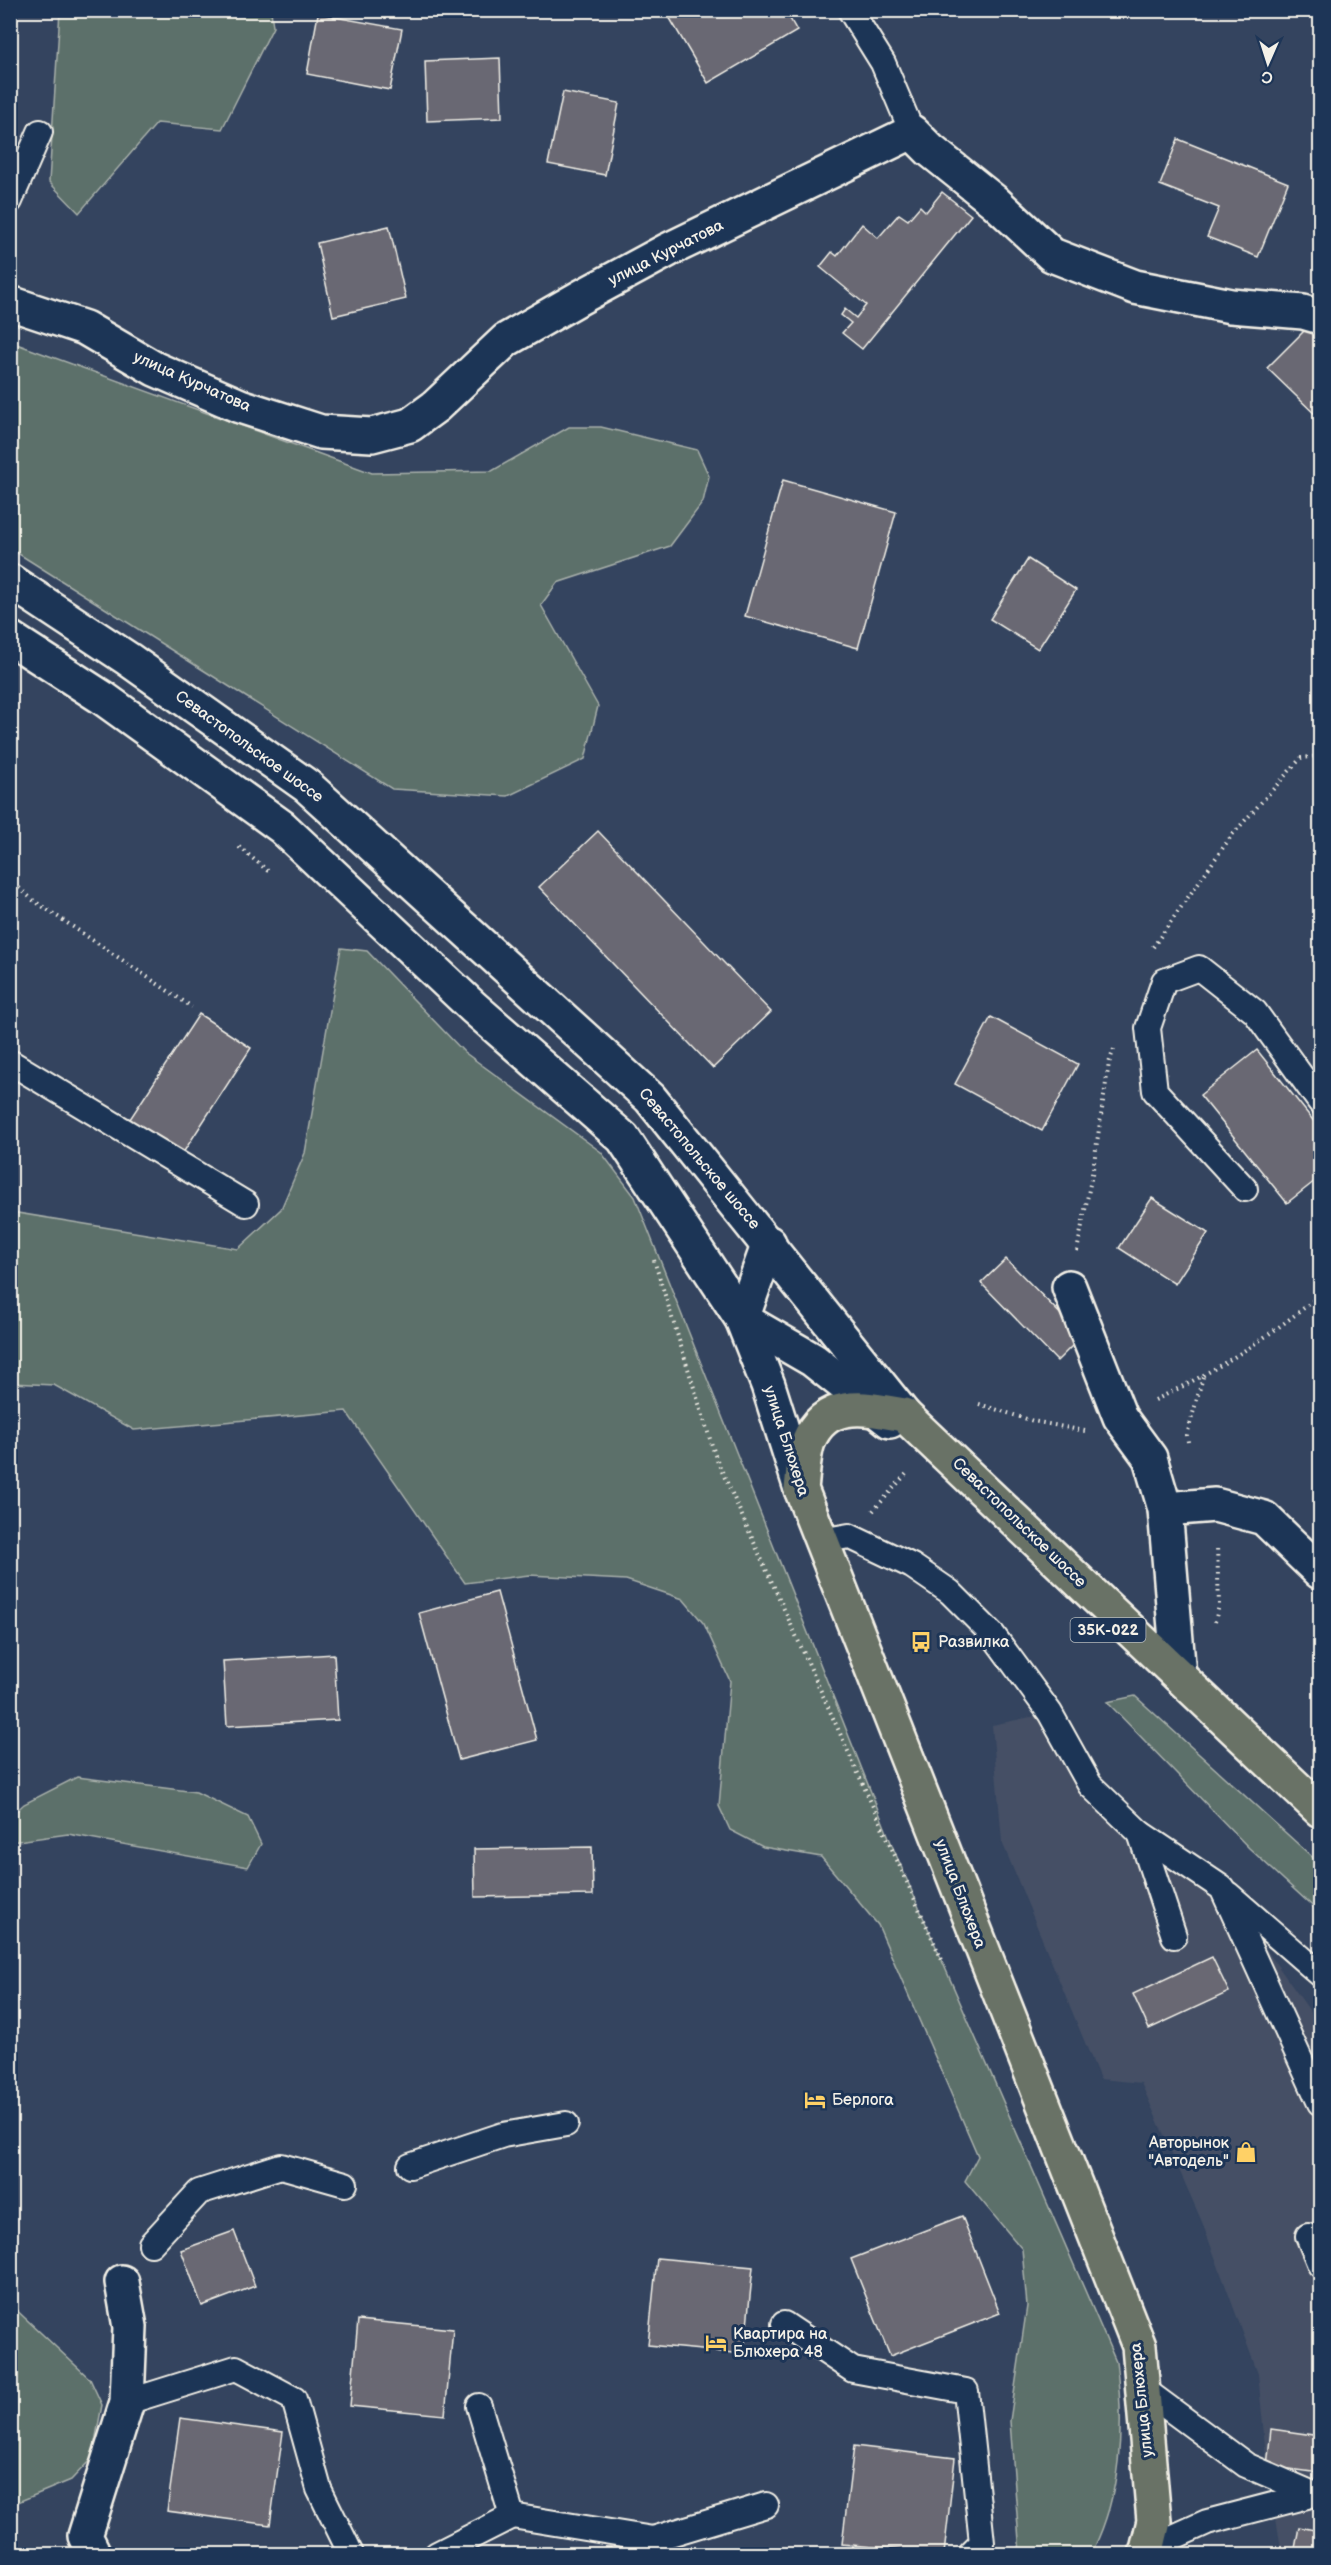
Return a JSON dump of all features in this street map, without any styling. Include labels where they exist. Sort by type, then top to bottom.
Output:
[{"type":"main road","name":"улица Курчатова","points":[[10,303],[85,328],[155,369],[240,406],[321,432],[372,435],[410,425],[436,406],[506,340],[581,297],[668,250],[912,132]]},
{"type":"main road","points":[[912,132],[930,150],[995,202],[1052,255],[1135,287],[1231,306],[1303,312],[1320,317]]},
{"type":"main road","name":"Севастопольское шоссе","points":[[10,581],[128,659],[307,786],[650,1098],[769,1243],[892,1417],[923,1456],[1320,1832]]},
{"type":"main road","name":"Севастопольское шоссе","points":[[10,638],[103,698],[282,827],[473,1006],[622,1138],[742,1319],[813,1360],[892,1417],[1179,1676],[1320,1810]]},
{"type":"main road","points":[[742,1319],[769,1243]]},
{"type":"main road","points":[[1069,1287],[1120,1417],[1150,1458],[1165,1509],[1179,1676]]},
{"type":"main road","name":"улица Блюхера","points":[[742,1319],[1139,2346],[1154,2521],[1147,2552]]},
{"type":"main road","points":[[821,1520],[807,1444],[819,1421],[838,1410],[892,1417]]},
{"type":"main road","points":[[1165,1509],[1215,1506],[1264,1518],[1320,1572]]},
{"type":"main road","points":[[94,2554],[85,2536],[127,2402],[130,2327],[122,2282]]},
{"type":"lane","points":[[850,10],[883,63],[912,132]]},
{"type":"lane","points":[[11,194],[40,132]]},
{"type":"lane","points":[[1245,1189],[1155,1091],[1148,1028],[1164,981],[1199,968],[1255,1012],[1320,1102]]},
{"type":"lane","points":[[10,1062],[246,1204]]},
{"type":"lane","points":[[821,1520],[912,1566],[950,1592],[993,1635],[1044,1704],[1090,1785],[1140,1833],[1222,1888],[1320,1974]]},
{"type":"lane","points":[[1140,1833],[1174,1936]]},
{"type":"lane","points":[[1222,1888],[1320,2103]]},
{"type":"lane","points":[[410,2166],[503,2135],[566,2124]]},
{"type":"lane","points":[[151,2244],[198,2192],[281,2166],[345,2184]]},
{"type":"lane","points":[[1308,2236],[1320,2265]]},
{"type":"lane","points":[[784,2324],[852,2370],[966,2391],[982,2543],[971,2554]]},
{"type":"lane","points":[[127,2402],[236,2368],[294,2399],[319,2489],[351,2554]]},
{"type":"lane","points":[[1143,2389],[1245,2465],[1316,2494]]},
{"type":"lane","points":[[479,2406],[512,2516]]},
{"type":"lane","points":[[1147,2552],[1207,2523],[1316,2494]]},
{"type":"lane","points":[[437,2554],[512,2516],[653,2547],[766,2505]]},
{"type":"path","points":[[1152,949],[1232,835],[1301,758],[1320,756]]},
{"type":"path","points":[[233,843],[269,872]]},
{"type":"path","points":[[10,880],[33,900],[192,1007]]},
{"type":"path","points":[[1069,1287],[1094,1169],[1109,1063],[1116,1042]]},
{"type":"path","points":[[652,1254],[716,1458],[945,1968]]},
{"type":"path","points":[[1204,1377],[1272,1334],[1320,1295]]},
{"type":"path","points":[[821,1520],[923,1456]]},
{"type":"shaded area","points":[[60,11],[271,11],[273,27],[222,129],[157,123],[79,213],[49,182]]},
{"type":"shaded area","points":[[11,342],[372,473],[492,471],[569,427],[601,427],[697,450],[709,476],[703,502],[670,546],[557,583],[541,605],[598,706],[585,759],[508,796],[392,789],[11,549]]},
{"type":"shaded area","points":[[341,948],[367,951],[464,1052],[601,1152],[635,1197],[894,1850],[1116,2362],[1120,2411],[1118,2461],[1109,2509],[1091,2554],[1020,2554],[1010,2421],[1027,2306],[1022,2249],[965,2181],[978,2156],[878,1925],[821,1857],[763,1847],[730,1830],[719,1806],[730,1681],[704,1624],[683,1599],[626,1580],[529,1575],[465,1583],[346,1411],[134,1430],[54,1385],[11,1383],[11,1212],[238,1249],[281,1209],[305,1153]]},
{"type":"shaded area","points":[[1135,1696],[1320,1864],[1320,1913],[1249,1848],[1107,1702]]},
{"type":"shaded area","name":"Авторынок \"Автодель\"","points":[[1050,1713],[1090,1785],[1222,1888],[1320,2025],[1320,2554],[1282,2554],[1267,2466],[1258,2374],[1202,2222],[1141,2083],[1100,2079],[1002,1842],[992,1725]]},
{"type":"shaded area","points":[[77,1777],[196,1792],[248,1817],[261,1844],[248,1867],[68,1834],[11,1842],[11,1816],[24,1804]]},
{"type":"shaded area","points":[[10,2304],[90,2379],[102,2405],[92,2458],[71,2480],[11,2503]]},
{"type":"building","points":[[665,10],[785,10],[797,31],[708,83]]},
{"type":"building","points":[[318,14],[402,29],[390,90],[307,74]]},
{"type":"building","points":[[500,58],[502,118],[427,121],[425,61]]},
{"type":"building","points":[[563,92],[619,103],[605,175],[548,164]]},
{"type":"building","points":[[1178,139],[1288,183],[1258,257],[1207,237],[1219,208],[1160,185]]},
{"type":"building","points":[[942,192],[971,215],[862,349],[842,333],[851,323],[841,315],[845,309],[856,318],[866,305],[820,267],[832,252],[837,256],[862,224],[878,238],[899,214],[908,220],[920,206],[926,212]]},
{"type":"building","points":[[389,226],[406,299],[333,316],[317,243]]},
{"type":"building","points":[[1308,327],[1320,339],[1320,419],[1267,368]]},
{"type":"building","points":[[783,480],[896,512],[858,648],[745,616]]},
{"type":"building","points":[[1028,559],[1076,590],[1038,649],[990,619]]},
{"type":"building","points":[[598,831],[771,1012],[713,1068],[539,887]]},
{"type":"building","points":[[199,1014],[251,1048],[181,1156],[128,1122]]},
{"type":"building","points":[[991,1017],[1078,1064],[1042,1131],[955,1084]]},
{"type":"building","points":[[1257,1050],[1320,1129],[1320,1177],[1287,1203],[1200,1095]]},
{"type":"building","points":[[1152,1198],[1208,1233],[1175,1284],[1119,1248]]},
{"type":"building","points":[[1006,1259],[1082,1336],[1057,1361],[981,1283]]},
{"type":"building","points":[[497,1592],[537,1740],[459,1760],[419,1613]]},
{"type":"building","points":[[334,1654],[338,1720],[227,1726],[223,1661]]},
{"type":"building","points":[[592,1847],[593,1895],[475,1897],[474,1849]]},
{"type":"building","points":[[1212,1957],[1229,1992],[1149,2029],[1133,1994]]},
{"type":"building","points":[[962,2216],[1000,2313],[890,2356],[851,2259]]},
{"type":"building","points":[[234,2231],[255,2286],[202,2306],[181,2250]]},
{"type":"building","points":[[657,2258],[753,2267],[744,2354],[648,2345]]},
{"type":"building","points":[[358,2320],[453,2329],[445,2415],[350,2406]]},
{"type":"building","points":[[180,2418],[283,2432],[270,2525],[167,2511]]},
{"type":"building","points":[[1271,2429],[1320,2436],[1320,2473],[1267,2466]]},
{"type":"building","points":[[854,2446],[955,2458],[944,2554],[842,2544]]},
{"type":"building","points":[[1299,2527],[1320,2531],[1320,2554],[1294,2554]]},
{"type":"place","name":"Развилка","points":[[921,1642]]},
{"type":"place","name":"Берлога","points":[[815,2100]]},
{"type":"place","name":"Авторынок \"Автодель\"","points":[[1246,2152]]},
{"type":"place","name":"Квартира на Блюхера 48","points":[[716,2343]]}]
